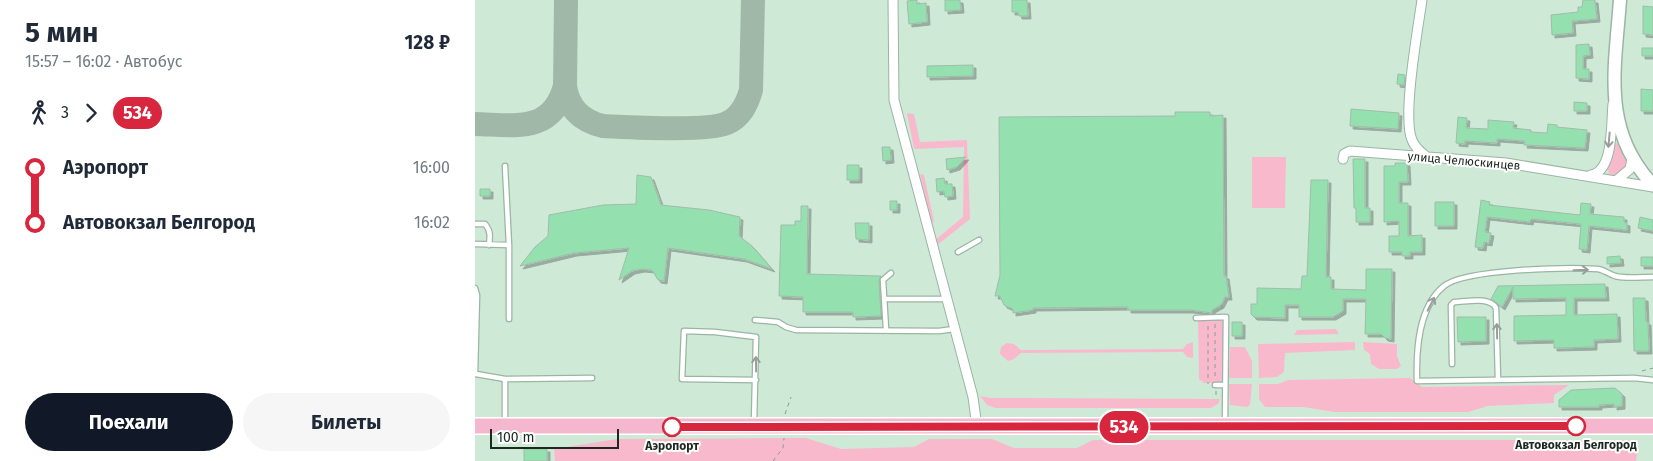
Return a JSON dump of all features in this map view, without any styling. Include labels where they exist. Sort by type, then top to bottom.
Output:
[{"type":"main road","points":[[475,426],[1653,426]]},
{"type":"street","points":[[893,0],[894,100],[973,398],[977,427]]},
{"type":"street","points":[[1422,0],[1412,71],[1409,125],[1411,138],[1417,149],[1427,157]]},
{"type":"street","points":[[1589,175],[1600,171],[1607,162],[1620,0]]},
{"type":"street","points":[[1613,95],[1620,131],[1632,158],[1653,186]]},
{"type":"street","name":"улица Челюскинцев","points":[[1343,159],[1344,154],[1350,151],[1506,163],[1653,186]]},
{"type":"street","points":[[1617,180],[1630,169],[1632,158]]},
{"type":"lane","points":[[505,166],[509,245],[509,319]]},
{"type":"lane","points":[[475,224],[485,224],[488,227],[489,245]]},
{"type":"lane","points":[[958,252],[979,240]]},
{"type":"lane","points":[[475,244],[509,245]]},
{"type":"lane","points":[[1653,277],[1616,276],[1597,269],[1490,272],[1454,280],[1443,286],[1433,299],[1421,330],[1417,350],[1417,381],[1634,378],[1653,380]]},
{"type":"lane","points":[[885,329],[884,277],[891,273]]},
{"type":"lane","points":[[475,288],[477,295],[475,374],[505,379],[592,378]]},
{"type":"lane","points":[[884,299],[946,299]]},
{"type":"lane","points":[[1452,364],[1451,305],[1454,302],[1488,301],[1493,303],[1496,308],[1497,379]]},
{"type":"lane","points":[[1196,318],[1225,317],[1225,427]]},
{"type":"lane","points":[[755,320],[778,322],[786,328],[796,330],[885,329],[939,331],[954,329]]},
{"type":"lane","points":[[754,427],[756,380],[755,337],[715,332],[684,332],[682,379],[756,380]]},
{"type":"lane","points":[[505,379],[505,426]]},
{"type":"lane","points":[[1215,385],[1225,385]]},
{"type":"path","points":[[1216,396],[1215,314],[1224,309],[1221,305]]},
{"type":"path","points":[[1208,317],[1208,385]]},
{"type":"path","points":[[1641,372],[1653,368]]},
{"type":"shaded area","points":[[907,113],[914,114],[920,142],[967,140],[970,219],[936,246],[934,241],[963,217],[964,147],[914,149]]},
{"type":"shaded area","points":[[1615,143],[1618,144],[1628,165],[1618,176],[1609,174],[1608,171],[1612,146]]},
{"type":"shaded area","points":[[1252,157],[1286,157],[1285,208],[1252,208]]},
{"type":"shaded area","points":[[920,174],[924,175],[934,221],[931,224]]},
{"type":"shaded area","points":[[1198,319],[1218,319],[1224,322],[1223,383],[1204,383],[1199,379]]},
{"type":"shaded area","points":[[1336,329],[1339,334],[1294,335],[1297,330]]},
{"type":"shaded area","points":[[1193,342],[1193,358],[1187,357],[1183,352],[1021,353],[1008,361],[1000,354],[1001,347],[1007,343],[1014,344],[1021,350],[1183,349],[1187,344]]},
{"type":"shaded area","points":[[1355,342],[1355,350],[1285,353],[1284,372],[1277,377],[1259,378],[1258,344]]},
{"type":"shaded area","points":[[1363,342],[1397,344],[1397,356],[1401,366],[1397,369],[1379,369],[1371,364],[1370,354],[1364,350]]},
{"type":"shaded area","points":[[1230,347],[1245,347],[1252,361],[1252,378],[1229,378]]},
{"type":"shaded area","points":[[1410,378],[1422,387],[1569,385],[1554,395],[1554,403],[1488,406],[1468,412],[1335,412],[1303,407],[1265,407],[1259,399],[1259,384],[1278,384],[1288,380]]},
{"type":"shaded area","points":[[1229,384],[1252,384],[1250,405],[1247,407],[1230,405]]},
{"type":"shaded area","points":[[980,396],[991,398],[1220,399],[1218,404],[1211,408],[995,408],[987,405]]},
{"type":"shaded area","points":[[806,438],[841,449],[914,447],[929,439],[992,439],[1014,448],[1077,448],[1093,440],[1630,440],[1638,446],[1636,461],[555,461],[554,449],[617,439]]},
{"type":"building","points":[[917,0],[917,4],[926,3],[927,22],[909,24],[907,1]]},
{"type":"building","points":[[945,0],[960,0],[961,10],[945,11]]},
{"type":"building","points":[[1012,0],[1027,0],[1028,16],[1019,16],[1018,12],[1012,12]]},
{"type":"building","points":[[1583,0],[1595,0],[1597,19],[1572,21],[1573,33],[1552,35],[1551,15],[1578,12],[1578,7],[1582,7]]},
{"type":"building","points":[[1643,6],[1653,7],[1653,35],[1643,34]]},
{"type":"building","points":[[1589,44],[1590,55],[1583,56],[1583,69],[1589,69],[1589,79],[1576,78],[1576,45]]},
{"type":"building","points":[[1642,48],[1653,48],[1653,56],[1642,56]]},
{"type":"building","points":[[973,65],[973,76],[927,77],[927,66]]},
{"type":"building","points":[[1398,74],[1405,75],[1404,85],[1397,84]]},
{"type":"building","points":[[1641,89],[1653,90],[1653,111],[1641,111]]},
{"type":"building","points":[[1574,102],[1587,103],[1587,111],[1574,111]]},
{"type":"building","points":[[1351,109],[1399,113],[1398,129],[1350,126]]},
{"type":"building","points":[[1175,112],[1210,112],[1210,116],[1223,115],[1224,276],[1226,276],[1229,297],[1225,297],[1221,305],[1212,310],[1212,313],[1191,310],[1128,310],[1128,307],[1033,308],[1033,310],[1013,313],[1013,309],[1004,305],[1000,296],[995,296],[1000,275],[999,117],[1175,116]]},
{"type":"building","points":[[1458,117],[1467,118],[1466,128],[1488,129],[1488,120],[1514,122],[1513,128],[1531,130],[1531,132],[1547,133],[1548,124],[1557,125],[1557,127],[1587,130],[1585,148],[1524,145],[1525,141],[1497,139],[1497,143],[1465,141],[1465,144],[1456,143]]},
{"type":"building","points":[[882,147],[890,147],[891,160],[883,161]]},
{"type":"building","points":[[966,157],[957,167],[947,170],[946,159]]},
{"type":"building","points":[[1353,159],[1365,159],[1365,208],[1370,208],[1370,222],[1356,222]]},
{"type":"building","points":[[1395,163],[1407,163],[1408,182],[1399,182],[1399,203],[1408,203],[1408,236],[1422,235],[1422,252],[1410,252],[1410,256],[1402,256],[1402,252],[1389,252],[1389,236],[1399,236],[1399,221],[1384,222],[1384,166],[1395,166]]},
{"type":"building","points":[[847,165],[859,165],[859,180],[847,180]]},
{"type":"building","points":[[637,175],[651,177],[661,205],[709,210],[740,217],[739,236],[752,246],[772,269],[744,259],[668,248],[664,281],[658,280],[652,270],[642,269],[632,271],[619,280],[629,248],[574,253],[520,266],[535,247],[548,236],[549,215],[603,205],[636,204]]},
{"type":"building","points":[[944,178],[945,184],[952,184],[953,196],[945,197],[944,191],[937,192],[936,179]]},
{"type":"building","points":[[1311,180],[1328,180],[1326,277],[1331,277],[1331,289],[1366,290],[1366,269],[1392,269],[1391,339],[1385,338],[1381,334],[1365,334],[1366,299],[1343,299],[1343,311],[1333,317],[1299,317],[1299,305],[1285,305],[1285,318],[1254,317],[1251,314],[1251,304],[1257,304],[1257,288],[1301,289],[1302,276],[1307,276]]},
{"type":"building","points":[[480,189],[490,189],[490,196],[480,196]]},
{"type":"building","points":[[1481,200],[1490,202],[1489,205],[1580,215],[1581,203],[1591,204],[1590,214],[1624,217],[1624,222],[1627,223],[1627,230],[1589,226],[1587,250],[1579,249],[1581,224],[1531,219],[1530,222],[1487,217],[1485,232],[1491,233],[1489,243],[1484,242],[1483,248],[1475,247]]},
{"type":"building","points":[[890,201],[897,201],[897,210],[890,210]]},
{"type":"building","points":[[1435,202],[1454,202],[1454,226],[1435,226]]},
{"type":"building","points":[[801,206],[808,206],[807,274],[881,276],[879,280],[881,316],[853,317],[853,312],[803,312],[803,297],[779,296],[781,225],[795,225],[795,221],[801,221]]},
{"type":"building","points":[[1640,217],[1653,220],[1653,231],[1638,228]]},
{"type":"building","points":[[855,223],[869,223],[869,240],[856,239]]},
{"type":"building","points":[[1620,256],[1621,263],[1607,264],[1607,257]]},
{"type":"building","points":[[1641,257],[1653,257],[1653,266],[1641,266]]},
{"type":"building","points":[[1605,284],[1606,298],[1574,298],[1574,315],[1617,314],[1618,339],[1594,340],[1594,347],[1554,348],[1554,340],[1514,341],[1514,316],[1566,315],[1566,298],[1513,299],[1513,287],[1502,307],[1491,299],[1498,286]]},
{"type":"building","points":[[1633,298],[1645,298],[1649,351],[1634,351]]},
{"type":"building","points":[[1457,317],[1486,317],[1486,341],[1458,342]]},
{"type":"building","points":[[1232,322],[1242,322],[1242,336],[1232,336]]},
{"type":"building","points":[[1615,388],[1622,394],[1622,406],[1614,407],[1614,404],[1599,405],[1599,407],[1559,407],[1559,400],[1571,390]]},
{"type":"building","points":[[524,449],[547,449],[547,461],[524,461]]},
{"type":"taxiway","points":[[566,0],[565,86],[569,101],[573,107],[588,121],[603,126],[667,128],[717,126],[732,120],[743,110],[751,90],[753,0]]},
{"type":"taxiway","points":[[475,124],[518,125],[541,119],[551,112],[559,101],[565,86]]},
{"type":"bus line","name":"534","points":[[672,427],[1576,426]]},
{"type":"place","name":"Автовокзал Белгород","points":[[1576,426]]},
{"type":"place","name":"Аэропорт","points":[[672,427]]}]
